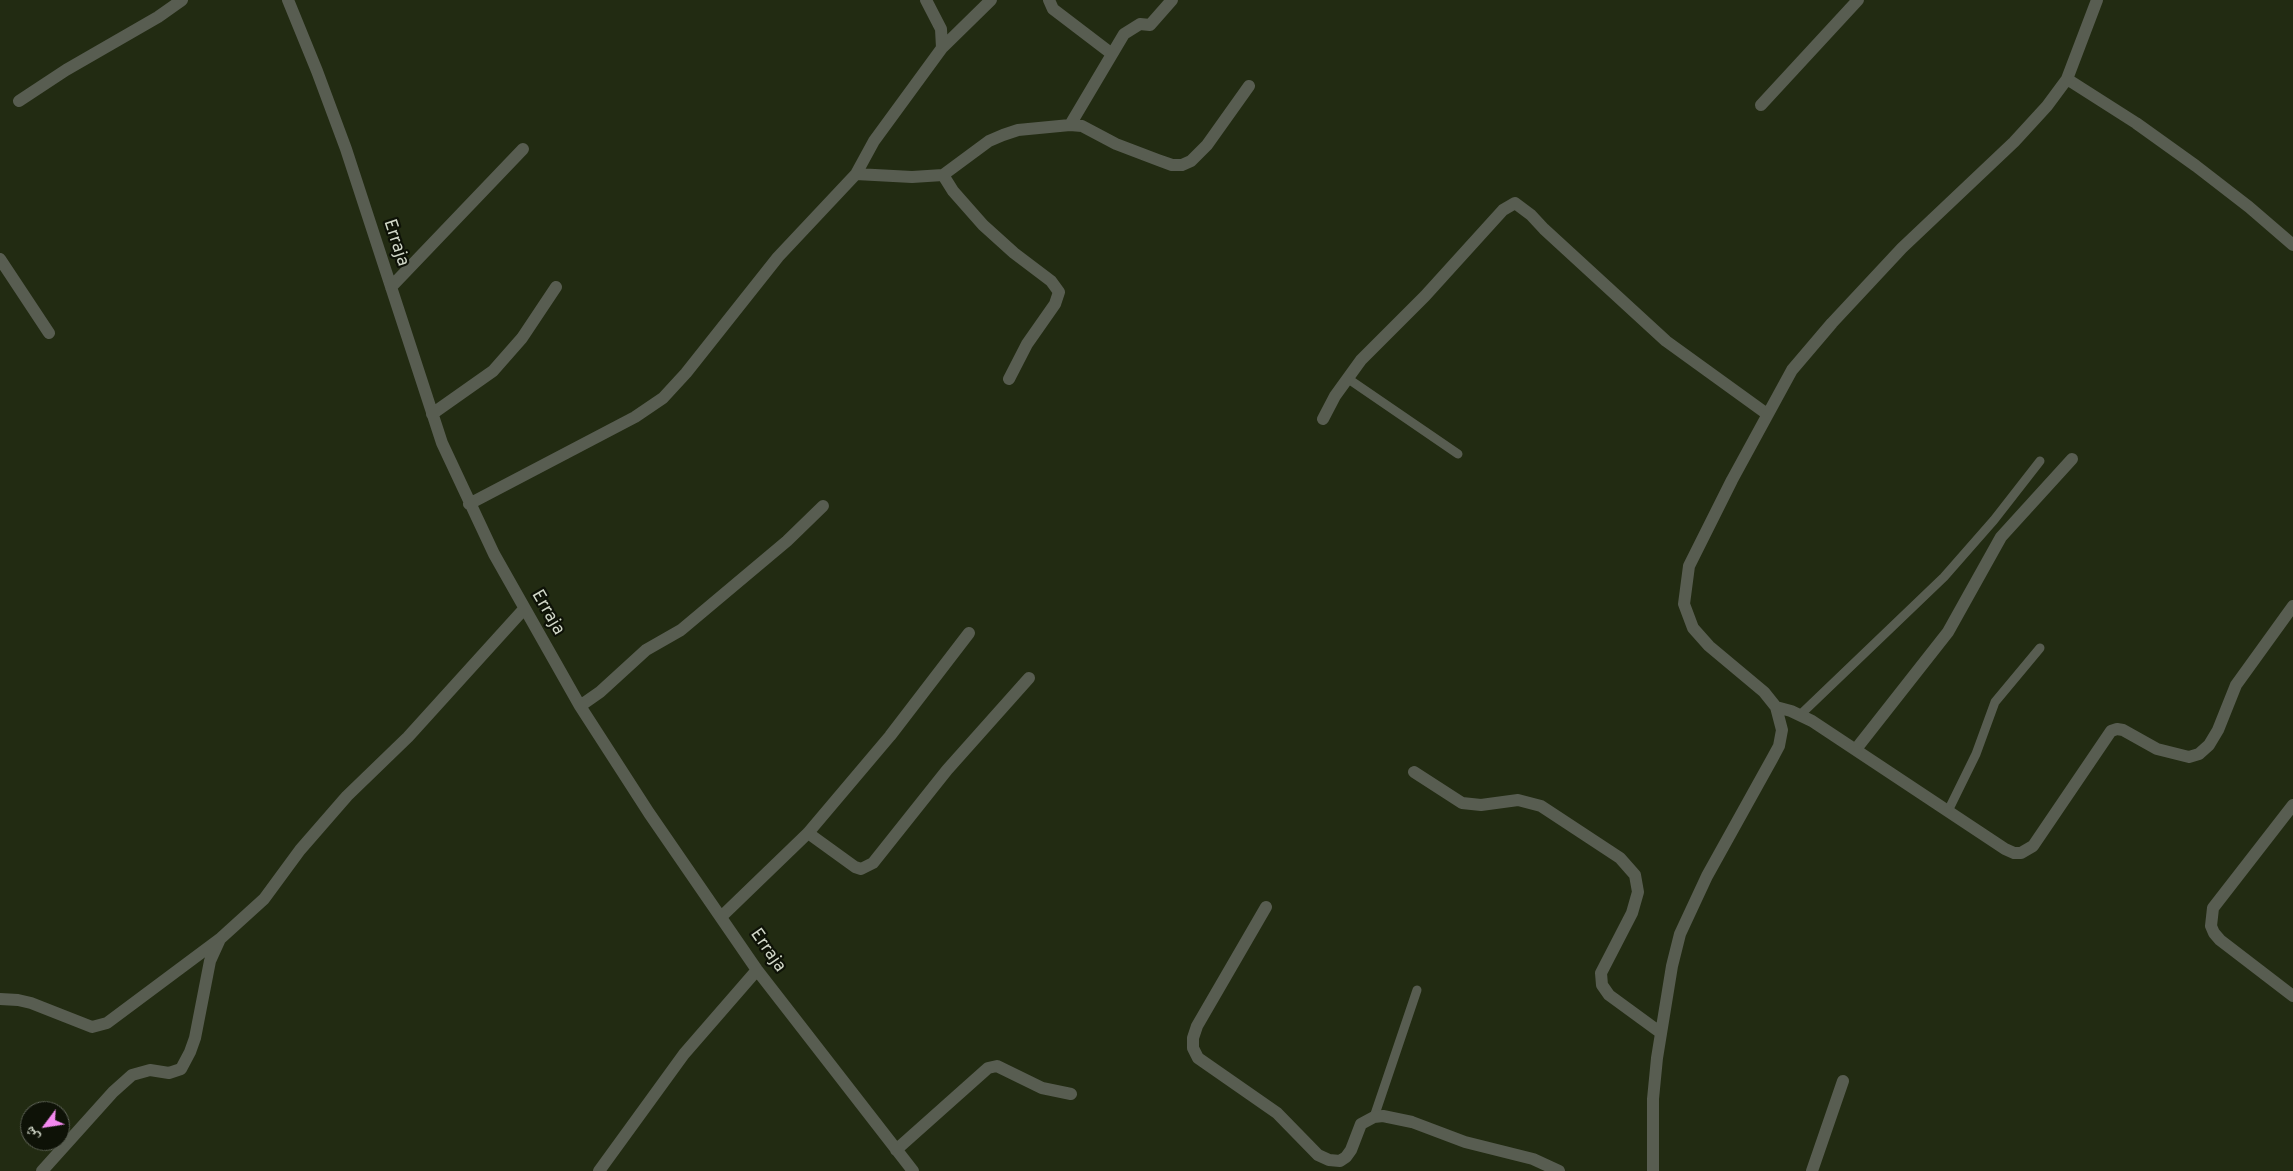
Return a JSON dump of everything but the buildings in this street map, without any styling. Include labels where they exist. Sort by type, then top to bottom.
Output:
[{"type":"street","points":[[20,101],[66,70],[158,17],[182,0]]},
{"type":"street","name":"Erraja","points":[[288,0],[343,140],[442,443],[469,504],[524,609],[580,706],[649,813],[757,970],[913,1171]]},
{"type":"street","points":[[926,0],[941,29],[942,48]]},
{"type":"street","points":[[469,504],[635,417],[662,398],[686,373],[778,257],[856,174],[888,120],[942,48],[991,0]]},
{"type":"street","points":[[1049,0],[1053,9],[1112,54]]},
{"type":"street","points":[[1070,125],[1124,34],[1140,24],[1150,25],[1172,0]]},
{"type":"street","points":[[1760,104],[1858,0]]},
{"type":"street","points":[[1654,1171],[1654,1099],[1661,1033],[1672,966],[1680,934],[1707,876],[1778,746],[1782,730],[1776,707],[1755,682],[1709,646],[1693,628],[1684,604],[1689,566],[1732,480],[1792,370],[1809,348],[1902,248],[2014,142],[2047,106],[2067,79],[2097,0]]},
{"type":"street","points":[[2067,79],[2136,123],[2196,166],[2249,207],[2293,245]]},
{"type":"street","points":[[856,174],[912,177],[943,175],[989,141],[1003,135],[1018,130],[1070,125],[1082,126],[1116,144],[1158,160],[1172,165],[1182,165],[1191,162],[1207,145],[1250,86]]},
{"type":"street","points":[[391,288],[522,150]]},
{"type":"street","points":[[943,175],[953,192],[983,225],[1014,253],[1051,281],[1059,292],[1056,304],[1027,344],[1009,378]]},
{"type":"street","points":[[1323,419],[1347,378],[1361,360],[1425,296],[1503,210],[1515,203],[1531,215],[1544,230],[1666,341],[1767,414]]},
{"type":"street","points":[[0,259],[49,333]]},
{"type":"street","points":[[432,414],[492,370],[522,338],[556,287]]},
{"type":"street","points":[[1856,749],[1948,632],[2001,537],[2072,459]]},
{"type":"street","points":[[580,706],[610,683],[646,650],[681,630],[787,541],[823,506]]},
{"type":"street","points":[[1776,707],[1800,715],[1856,749],[2005,848],[2014,853],[2021,853],[2033,846],[2111,731],[2116,729],[2123,730],[2157,749],[2189,757],[2199,754],[2209,745],[2218,730],[2236,685],[2293,606]]},
{"type":"street","points":[[0,999],[13,999],[31,1003],[82,1024],[99,1026],[107,1023],[221,938],[264,899],[300,850],[347,796],[408,737],[524,609]]},
{"type":"street","points":[[721,916],[808,833],[890,736],[969,633]]},
{"type":"street","points":[[808,833],[855,867],[861,869],[873,863],[957,758],[1029,678]]},
{"type":"street","points":[[1414,772],[1462,802],[1481,805],[1518,800],[1541,806],[1620,858],[1634,875],[1638,892],[1632,913],[1601,973],[1602,986],[1609,995],[1661,1033]]},
{"type":"street","points":[[2293,805],[2213,908],[2212,926],[2214,933],[2220,940],[2293,996]]},
{"type":"street","points":[[1266,907],[1197,1026],[1193,1038],[1193,1048],[1198,1058],[1278,1113],[1318,1155],[1328,1160],[1340,1161],[1346,1157],[1351,1150],[1361,1124],[1374,1116],[1383,1116],[1412,1122],[1465,1142],[1510,1152],[1560,1171]]},
{"type":"street","points":[[42,1171],[127,1079],[140,1071],[150,1070],[169,1074],[181,1070],[195,1038],[210,961],[221,938]]},
{"type":"street","points":[[599,1171],[684,1054],[757,970]]},
{"type":"street","points":[[896,1150],[988,1068],[997,1066],[1042,1088],[1071,1094]]},
{"type":"street","points":[[1812,1171],[1843,1081]]},
{"type":"lane","points":[[1347,378],[1458,454]]},
{"type":"lane","points":[[1800,715],[1944,577],[1994,520],[2040,461]]},
{"type":"lane","points":[[1948,811],[1976,754],[1996,702],[2040,648]]},
{"type":"lane","points":[[1374,1116],[1417,990]]}]
